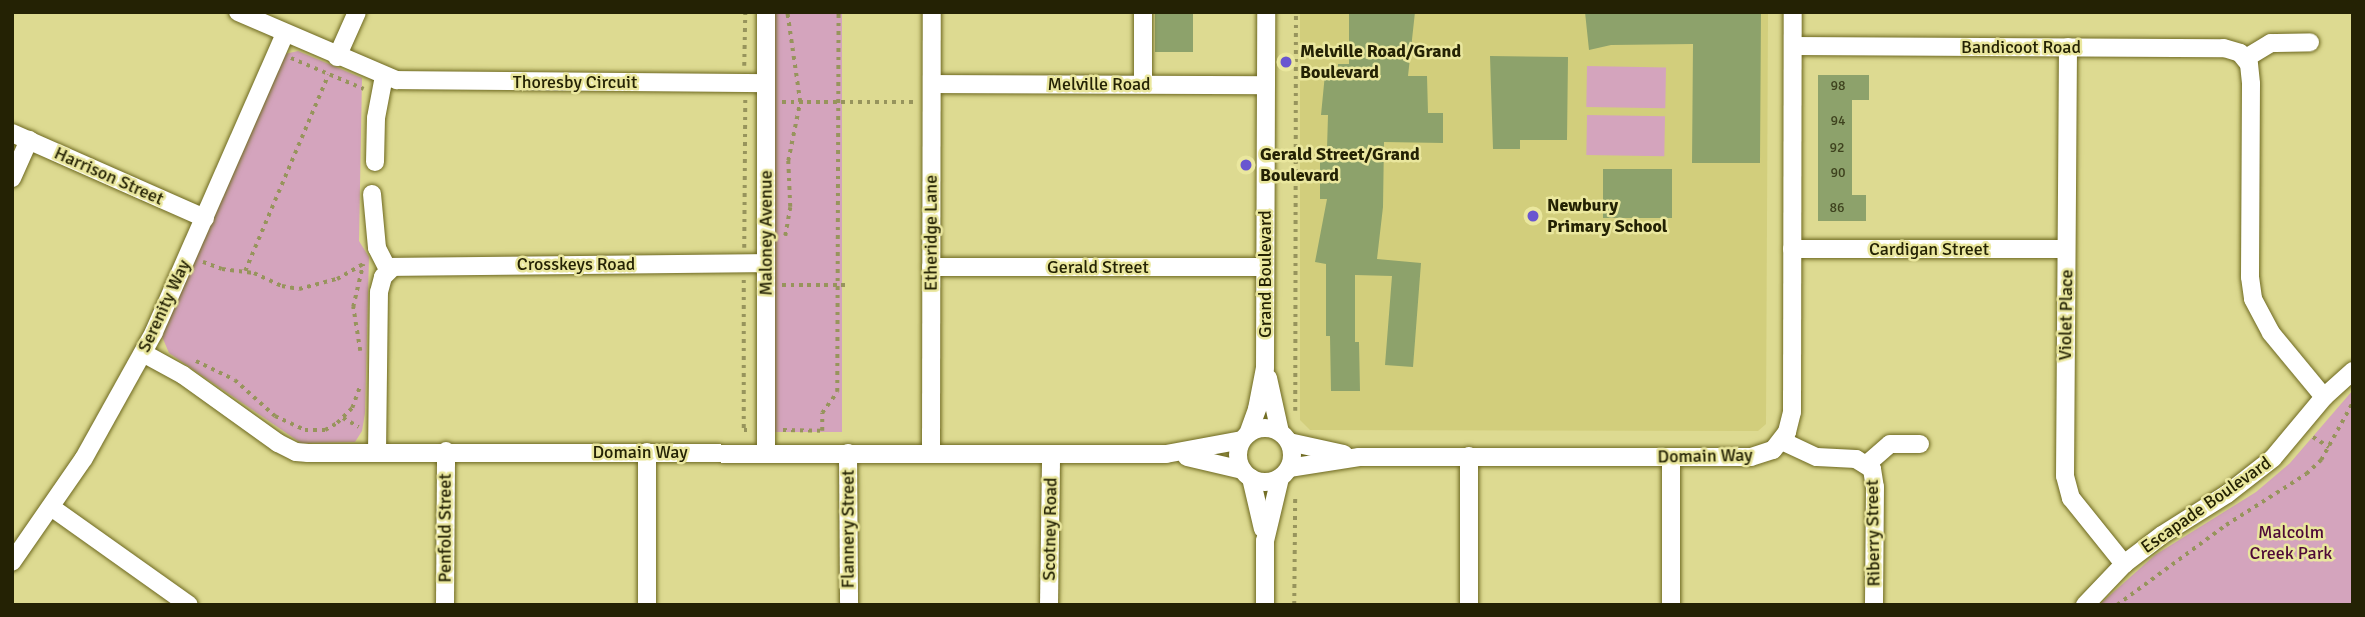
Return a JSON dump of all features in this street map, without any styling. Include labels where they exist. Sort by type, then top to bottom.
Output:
[{"type":"street","name":"Thoresby Circuit","points":[[238,12],[337,57],[397,80],[766,83]]},
{"type":"street","points":[[337,57],[357,12]]},
{"type":"street","name":"Maloney Avenue","points":[[766,12],[766,264],[775,286],[765,430],[766,453]]},
{"type":"street","name":"Etheridge Lane","points":[[931,453],[932,12]]},
{"type":"street","points":[[1143,12],[1143,84]]},
{"type":"street","name":"Grand Boulevard","points":[[1266,12],[1265,368],[1272,407],[1285,437]]},
{"type":"street","points":[[1782,441],[1792,412],[1793,12]]},
{"type":"street","name":"Serenity Way","points":[[12,562],[84,458],[143,354],[285,33]]},
{"type":"street","points":[[2310,42],[2271,43],[2246,58],[2251,84],[2250,277],[2253,299],[2271,333],[2324,397]]},
{"type":"street","name":"Bandicoot Road","points":[[1793,46],[2224,48],[2235,50],[2246,58]]},
{"type":"street","name":"Violet Place","points":[[2068,47],[2066,485],[2071,498],[2123,564]]},
{"type":"street","points":[[375,162],[376,118],[384,76]]},
{"type":"street","name":"Melville Road","points":[[932,84],[1266,85]]},
{"type":"street","points":[[12,178],[20,137]]},
{"type":"street","name":"Harrison Street","points":[[20,137],[205,218]]},
{"type":"street","points":[[372,194],[377,248],[388,270],[379,292],[377,453]]},
{"type":"street","name":"Cardigan Street","points":[[1792,249],[2066,249]]},
{"type":"street","name":"Crosskeys Road","points":[[388,270],[407,265],[766,264]]},
{"type":"street","name":"Gerald Street","points":[[931,267],[1265,267]]},
{"type":"street","name":"Domain Way","points":[[143,354],[183,376],[278,443],[296,452],[1166,454],[1205,459],[1247,474]]},
{"type":"street","name":"Grand Boulevard","points":[[1245,437],[1257,409],[1265,368]]},
{"type":"street","name":"Escapade Boulevard","points":[[2085,605],[2123,564],[2259,470],[2287,444],[2324,397],[2353,371]]},
{"type":"street","points":[[1265,541],[1285,473],[1292,460],[1285,437],[1260,428],[1245,437],[1238,455],[1247,474],[1265,541],[1265,605]]},
{"type":"street","name":"Domain Way","points":[[1166,454],[1245,437]]},
{"type":"street","name":"Domain Way","points":[[1285,437],[1359,457]]},
{"type":"street","name":"Domain Way","points":[[1285,473],[1359,457],[1757,457],[1773,450],[1782,441]]},
{"type":"street","name":"Riberry Street","points":[[1782,441],[1817,457],[1856,459],[1872,469],[1875,487],[1874,605]]},
{"type":"street","name":"Riberry Street","points":[[1867,464],[1890,444],[1920,444]]},
{"type":"street","name":"Penfold Street","points":[[445,605],[446,451]]},
{"type":"street","points":[[647,452],[647,605]]},
{"type":"street","name":"Flannery Street","points":[[848,453],[849,605]]},
{"type":"street","name":"Scotney Road","points":[[1049,605],[1051,454]]},
{"type":"street","points":[[1469,456],[1469,605]]},
{"type":"street","points":[[1671,457],[1671,605]]},
{"type":"street","points":[[1247,474],[1265,482],[1285,473]]},
{"type":"street","points":[[51,507],[189,605]]},
{"type":"path","points":[[745,12],[744,430],[822,431],[822,413],[836,396],[838,12]]},
{"type":"path","points":[[784,240],[790,207],[788,161],[800,102],[787,12]]},
{"type":"path","points":[[1295,418],[1296,12]]},
{"type":"path","points":[[245,271],[328,75]]},
{"type":"path","points":[[766,102],[922,102]]},
{"type":"path","points":[[188,253],[222,269],[245,271],[282,286],[306,288],[337,279],[363,264],[369,257]]},
{"type":"path","points":[[360,354],[353,307],[363,264]]},
{"type":"path","points":[[775,286],[783,274]]},
{"type":"path","points":[[775,286],[849,285]]},
{"type":"path","points":[[775,286],[784,293]]},
{"type":"path","points":[[193,360],[228,375],[253,394],[275,416],[306,430],[325,430],[343,418],[356,398],[362,373]]},
{"type":"path","points":[[2117,605],[2226,525],[2306,474],[2321,460],[2353,402]]},
{"type":"path","points":[[784,420],[786,430]]},
{"type":"path","points":[[1294,605],[1295,489]]},
{"type":"shaded area","name":"Newbury Primary School","points":[[1300,12],[1768,12],[1766,424],[1758,431],[1310,430],[1300,420]]},
{"type":"green space","points":[[775,12],[842,12],[842,432],[775,432]]},
{"type":"green space","points":[[298,51],[362,78],[359,241],[369,257],[365,413],[362,431],[355,442],[301,443],[169,353],[161,334],[285,54]]},
{"type":"green space","points":[[1587,66],[1666,67],[1665,108],[1586,107]]},
{"type":"green space","points":[[1587,115],[1665,116],[1664,156],[1586,155]]},
{"type":"green space","name":"Malcolm Creek Park","points":[[2353,390],[2353,605],[2099,605],[2155,555],[2256,492],[2290,463]]},
{"type":"building","points":[[1155,12],[1193,12],[1193,52],[1155,52]]},
{"type":"building","points":[[1415,12],[1408,76],[1427,76],[1428,113],[1443,113],[1443,143],[1384,142],[1383,207],[1377,259],[1421,263],[1413,367],[1385,365],[1392,276],[1355,275],[1355,342],[1359,342],[1360,391],[1331,391],[1330,336],[1326,336],[1326,264],[1315,262],[1327,199],[1320,199],[1320,149],[1327,149],[1328,115],[1321,115],[1325,74],[1338,75],[1338,64],[1349,64],[1349,13]]},
{"type":"building","points":[[1585,12],[1761,12],[1760,163],[1692,163],[1693,44],[1611,45],[1589,50]]},
{"type":"building","points":[[1490,56],[1568,57],[1567,140],[1520,140],[1520,149],[1493,149]]},
{"type":"building","points":[[1818,75],[1869,75],[1869,100],[1852,100],[1852,195],[1866,195],[1866,221],[1818,221]]},
{"type":"building","points":[[1603,169],[1672,169],[1672,218],[1603,218]]},
{"type":"place","name":"Melville Road/Grand Boulevard","points":[[1286,62]]},
{"type":"place","name":"Gerald Street/Grand Boulevard","points":[[1246,165]]},
{"type":"place","name":"Newbury Primary School","points":[[1533,216]]}]
